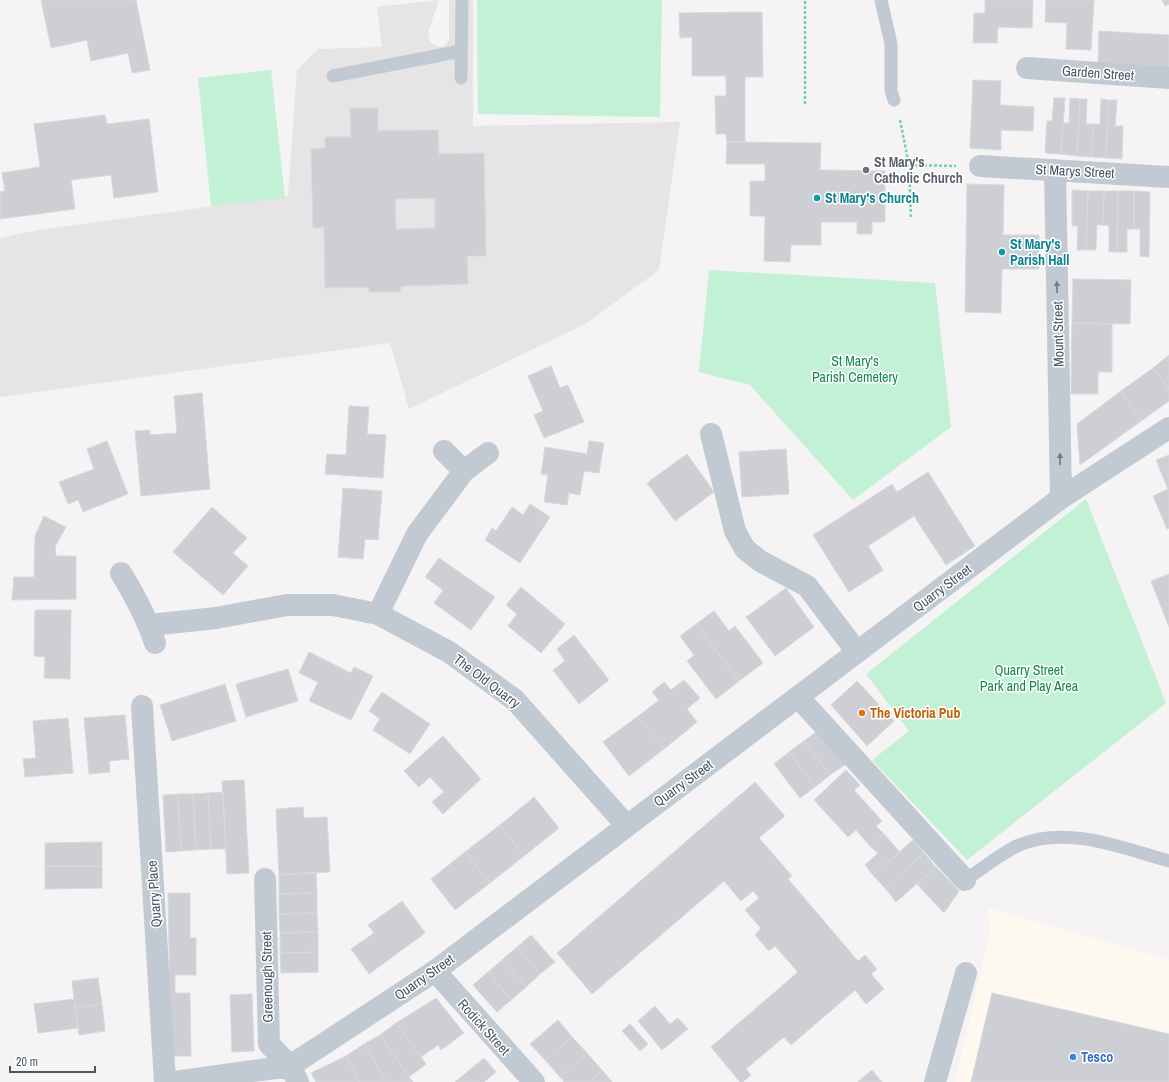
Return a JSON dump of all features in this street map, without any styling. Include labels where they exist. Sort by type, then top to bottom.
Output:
[{"type":"street","name":"Garden Street","points":[[1027,68],[1169,78]]},
{"type":"street","name":"St Marys Street","points":[[980,166],[1169,177]]},
{"type":"street","name":"Mount Street","points":[[1055,170],[1060,498]]},
{"type":"street","name":"Quarry Street","points":[[174,1082],[294,1074],[435,971],[626,825],[799,698],[857,652],[1060,498],[1169,428]]},
{"type":"street","points":[[712,434],[735,531],[745,549],[760,561],[807,586],[857,652]]},
{"type":"street","points":[[444,451],[464,471]]},
{"type":"street","points":[[378,614],[417,534],[464,471],[488,453]]},
{"type":"street","name":"The Old Quarry","points":[[121,573],[152,634],[216,618],[287,605],[333,605],[378,614],[449,652],[516,700],[626,825]]},
{"type":"street","points":[[799,698],[965,880]]},
{"type":"street","name":"Quarry Place","points":[[142,706],[165,1082]]},
{"type":"street","name":"Greenough Street","points":[[265,879],[269,1044],[294,1074]]},
{"type":"street","name":"Rodick Street","points":[[435,971],[534,1082]]},
{"type":"street","points":[[935,1082],[966,973]]},
{"type":"lane","points":[[461,78],[462,0]]},
{"type":"lane","points":[[881,0],[890,44],[891,91],[894,100]]},
{"type":"lane","points":[[333,76],[461,50]]},
{"type":"lane","points":[[965,880],[1018,846],[1036,840],[1088,838],[1169,861]]},
{"type":"path","points":[[805,104],[806,0]]},
{"type":"path","points":[[894,100],[909,165],[911,218]]},
{"type":"path","points":[[909,165],[980,166]]},
{"type":"shaded area","points":[[439,0],[428,32],[430,42],[440,47],[445,45],[449,39],[449,0],[473,0],[473,126],[680,122],[659,270],[587,323],[409,409],[390,343],[0,397],[0,238],[39,230],[288,196],[297,70],[318,49],[382,47],[377,7]]},
{"type":"shaded area","points":[[988,908],[1169,960],[1169,1082],[955,1082],[990,931]]},
{"type":"green space","points":[[477,0],[662,0],[660,117],[478,114]]},
{"type":"green space","points":[[271,70],[285,198],[211,206],[198,78]]},
{"type":"green space","name":"St Mary's Parish Cemetery","points":[[709,270],[935,283],[951,427],[853,500],[750,385],[699,372]]},
{"type":"green space","name":"Quarry Street Park and Play Area","points":[[1086,499],[1166,703],[967,860],[872,760],[909,731],[866,674]]},
{"type":"building","points":[[41,0],[136,0],[150,70],[132,73],[128,53],[91,61],[87,40],[51,48]]},
{"type":"building","points":[[985,0],[1033,0],[1032,28],[998,27],[997,43],[973,43],[974,13],[985,13]]},
{"type":"building","points":[[1046,0],[1094,0],[1091,50],[1066,49],[1067,23],[1045,22]]},
{"type":"building","points":[[1162,0],[1169,0],[1169,4],[1165,6]]},
{"type":"building","points":[[762,12],[763,77],[745,77],[745,142],[727,142],[726,134],[716,134],[715,96],[726,96],[726,76],[692,76],[692,37],[680,38],[679,13]]},
{"type":"building","points":[[1099,31],[1169,35],[1169,68],[1098,65]]},
{"type":"building","points":[[973,80],[1001,81],[1000,105],[1034,107],[1033,131],[1001,130],[1001,150],[970,148]]},
{"type":"building","points":[[1054,98],[1065,98],[1061,154],[1045,153],[1047,121],[1052,121]]},
{"type":"building","points":[[1070,98],[1080,99],[1077,156],[1061,154],[1063,123],[1069,123]]},
{"type":"building","points":[[1080,99],[1087,99],[1086,124],[1093,124],[1092,157],[1077,156]]},
{"type":"building","points":[[1101,99],[1109,100],[1106,158],[1092,157],[1093,124],[1100,124]]},
{"type":"building","points":[[1109,100],[1117,100],[1115,126],[1123,126],[1122,159],[1106,158]]},
{"type":"building","points":[[350,108],[378,108],[378,131],[438,130],[439,154],[484,153],[486,256],[467,256],[468,284],[401,286],[400,292],[369,292],[369,287],[325,288],[324,227],[313,228],[311,149],[325,148],[325,137],[351,137]],"holes":[[[435,198],[435,228],[396,229],[395,199]]]},
{"type":"building","points":[[105,115],[107,124],[149,119],[158,192],[114,198],[111,175],[71,180],[75,209],[0,219],[0,192],[5,191],[2,173],[40,167],[34,124]]},
{"type":"building","name":"St Mary's Church","points":[[727,142],[821,143],[820,170],[885,171],[885,222],[872,222],[872,234],[857,234],[857,222],[821,222],[821,245],[791,245],[790,262],[764,261],[765,216],[750,216],[750,181],[765,181],[765,164],[726,164]]},
{"type":"building","name":"St Mary's Parish Hall","points":[[967,184],[1004,185],[1003,235],[1039,235],[1039,269],[1002,269],[1001,313],[965,312]]},
{"type":"building","points":[[1072,190],[1088,191],[1086,250],[1077,250],[1078,226],[1072,226]]},
{"type":"building","points":[[1088,191],[1104,191],[1103,225],[1097,225],[1096,250],[1086,250]]},
{"type":"building","points":[[1104,191],[1118,191],[1117,252],[1109,252],[1109,226],[1103,225]]},
{"type":"building","points":[[1118,191],[1134,191],[1134,229],[1127,229],[1127,252],[1117,252]]},
{"type":"building","points":[[1134,191],[1150,192],[1149,257],[1140,256],[1140,229],[1134,229]]},
{"type":"building","points":[[1073,279],[1131,280],[1130,324],[1072,323]]},
{"type":"building","points":[[1072,323],[1112,324],[1112,372],[1098,372],[1098,394],[1071,394]]},
{"type":"building","points":[[1169,355],[1169,389],[1153,368]]},
{"type":"building","points":[[551,366],[560,388],[568,385],[584,422],[544,438],[534,415],[543,411],[528,376]]},
{"type":"building","points":[[1153,368],[1169,389],[1169,401],[1141,421],[1121,391]]},
{"type":"building","points":[[1121,391],[1141,421],[1080,465],[1077,424]]},
{"type":"building","points":[[202,393],[210,489],[141,496],[135,431],[150,430],[150,435],[177,433],[174,396]]},
{"type":"building","points":[[349,406],[369,407],[367,434],[386,435],[383,478],[325,474],[327,454],[346,455]]},
{"type":"building","points":[[107,441],[128,494],[83,512],[78,500],[68,504],[59,482],[94,469],[87,449]]},
{"type":"building","points":[[589,441],[604,443],[599,473],[584,471],[580,495],[569,493],[567,505],[544,502],[548,475],[541,474],[545,447],[587,454]]},
{"type":"building","points":[[786,449],[789,494],[742,497],[739,452]]},
{"type":"building","points":[[687,454],[714,492],[675,521],[647,483]]},
{"type":"building","points":[[1169,455],[1169,528],[1167,529],[1153,496],[1168,489],[1156,460]]},
{"type":"building","points":[[928,472],[975,546],[946,565],[914,516],[868,546],[883,570],[849,592],[813,535],[892,484],[897,492]]},
{"type":"building","points":[[343,488],[382,491],[378,540],[365,539],[363,559],[338,557]]},
{"type":"building","points":[[530,504],[550,517],[520,563],[485,540],[492,528],[496,531],[512,507],[523,515]]},
{"type":"building","points":[[212,507],[247,538],[233,553],[248,566],[223,595],[173,552]]},
{"type":"building","points":[[44,516],[66,527],[55,547],[56,556],[76,556],[76,599],[12,600],[14,577],[34,577],[35,536]]},
{"type":"building","points":[[439,558],[495,597],[471,630],[434,603],[443,590],[425,577]]},
{"type":"building","points":[[1169,574],[1169,627],[1151,581]]},
{"type":"building","points":[[521,587],[565,624],[541,653],[508,626],[517,614],[506,605]]},
{"type":"building","points":[[786,588],[814,627],[775,656],[746,617]]},
{"type":"building","points":[[35,610],[71,610],[70,679],[44,678],[45,657],[34,656]]},
{"type":"building","points":[[714,611],[729,631],[735,626],[763,663],[739,681],[696,624]]},
{"type":"building","points":[[696,624],[739,681],[716,699],[687,661],[694,655],[680,636]]},
{"type":"building","points":[[574,635],[609,680],[579,704],[553,670],[565,661],[557,649]]},
{"type":"building","points":[[309,652],[351,673],[354,667],[373,676],[351,720],[309,701],[318,682],[299,673]]},
{"type":"building","points":[[288,669],[298,701],[246,717],[236,684]]},
{"type":"building","points":[[684,680],[700,698],[687,709],[697,722],[664,749],[637,717],[659,700],[652,692],[664,682],[671,690]]},
{"type":"building","name":"The Victoria Pub","points":[[857,681],[894,721],[867,746],[831,705]]},
{"type":"building","points":[[225,684],[236,721],[172,741],[160,705]]},
{"type":"building","points":[[382,692],[430,724],[410,754],[373,730],[380,719],[369,711]]},
{"type":"building","points":[[125,715],[129,759],[109,761],[110,772],[89,774],[84,718]]},
{"type":"building","points":[[637,717],[664,749],[629,776],[603,742]]},
{"type":"building","points":[[68,718],[73,773],[25,777],[23,759],[36,758],[33,721]]},
{"type":"building","points":[[820,729],[846,764],[830,775],[804,741]]},
{"type":"building","points":[[443,736],[481,779],[443,814],[432,802],[444,792],[430,777],[419,787],[404,771]]},
{"type":"building","points":[[804,741],[830,775],[815,787],[789,752]]},
{"type":"building","points":[[789,752],[815,787],[800,798],[774,764]]},
{"type":"building","points":[[846,770],[860,785],[854,790],[882,821],[876,826],[884,834],[870,846],[856,830],[848,837],[814,800]]},
{"type":"building","points":[[244,780],[249,873],[227,874],[222,781]]},
{"type":"building","points":[[755,782],[785,816],[759,838],[792,876],[788,879],[858,961],[865,955],[877,969],[871,974],[884,989],[866,1004],[855,990],[791,1045],[784,1037],[746,1069],[751,1075],[743,1082],[740,1082],[711,1047],[798,972],[775,946],[769,951],[755,935],[761,928],[745,910],[759,898],[753,891],[741,901],[724,881],[592,994],[557,953]]},
{"type":"building","points":[[223,792],[226,849],[211,849],[208,793]]},
{"type":"building","points":[[208,793],[211,849],[196,850],[193,794]]},
{"type":"building","points":[[178,794],[181,851],[166,852],[163,795]]},
{"type":"building","points":[[178,794],[193,794],[196,850],[181,851]]},
{"type":"building","points":[[534,797],[559,828],[524,856],[500,825]]},
{"type":"building","points":[[303,807],[304,818],[327,817],[330,872],[279,875],[276,809]]},
{"type":"building","points":[[500,825],[524,856],[490,883],[465,852]]},
{"type":"building","points":[[884,834],[900,852],[873,875],[865,865],[878,853],[870,846]]},
{"type":"building","points":[[913,840],[924,853],[885,888],[873,875]]},
{"type":"building","points":[[102,842],[102,866],[45,866],[45,843]]},
{"type":"building","points":[[465,852],[490,883],[455,910],[431,879]]},
{"type":"building","points":[[924,853],[936,867],[896,902],[885,888]]},
{"type":"building","points":[[45,866],[102,866],[102,888],[45,889]]},
{"type":"building","points":[[936,867],[959,891],[944,913],[917,884]]},
{"type":"building","points":[[316,872],[317,893],[279,894],[279,875]]},
{"type":"building","points":[[168,893],[190,893],[190,938],[196,938],[196,975],[175,975],[175,993],[190,993],[191,1056],[171,1056]]},
{"type":"building","points":[[317,893],[317,913],[279,914],[279,894]]},
{"type":"building","points":[[402,901],[425,933],[369,974],[351,949],[374,933],[368,925]]},
{"type":"building","points":[[317,913],[318,932],[280,933],[279,914]]},
{"type":"building","points":[[318,932],[318,952],[280,953],[280,933]]},
{"type":"building","points":[[531,935],[555,962],[540,974],[517,947]]},
{"type":"building","points":[[517,947],[540,974],[526,987],[502,960]]},
{"type":"building","points":[[318,952],[318,972],[281,973],[280,953]]},
{"type":"building","points":[[502,960],[526,987],[511,1000],[488,972]]},
{"type":"building","points":[[488,972],[511,1000],[497,1012],[473,985]]},
{"type":"building","points":[[98,978],[102,1004],[75,1008],[72,981]]},
{"type":"building","name":"Tesco","points":[[992,993],[1169,1034],[1169,1082],[971,1082]]},
{"type":"building","points":[[252,994],[254,1051],[232,1052],[230,995]]},
{"type":"building","points":[[436,998],[464,1033],[441,1050],[438,1045],[421,1057],[396,1023]]},
{"type":"building","points":[[74,999],[78,1028],[38,1033],[34,1004]]},
{"type":"building","points":[[102,1004],[105,1031],[79,1035],[75,1008]]},
{"type":"building","points":[[655,1006],[670,1024],[678,1018],[688,1029],[662,1050],[638,1021]]},
{"type":"building","points":[[558,1020],[572,1037],[545,1060],[530,1044]]},
{"type":"building","points":[[396,1023],[426,1064],[409,1077],[380,1035]]},
{"type":"building","points":[[630,1024],[648,1044],[640,1051],[622,1031]]},
{"type":"building","points":[[380,1035],[413,1082],[387,1082],[364,1044]]},
{"type":"building","points":[[572,1037],[587,1053],[560,1077],[545,1060]]},
{"type":"building","points":[[364,1044],[387,1082],[360,1082],[346,1056]]},
{"type":"building","points":[[587,1053],[602,1070],[589,1082],[564,1082],[560,1077]]},
{"type":"building","points":[[346,1056],[360,1082],[316,1082],[311,1073]]},
{"type":"building","points":[[484,1058],[496,1072],[484,1082],[455,1082]]},
{"type":"building","points":[[602,1070],[612,1082],[589,1082]]},
{"type":"building","points":[[872,1070],[882,1082],[858,1082]]},
{"type":"place","name":"St Mary's Catholic Church","points":[[866,170]]},
{"type":"place","name":"St Mary's Church","points":[[817,198]]},
{"type":"place","name":"St Mary's Parish Hall","points":[[1002,252]]},
{"type":"place","name":"The Victoria Pub","points":[[862,713]]},
{"type":"place","name":"Tesco","points":[[1073,1057]]}]
